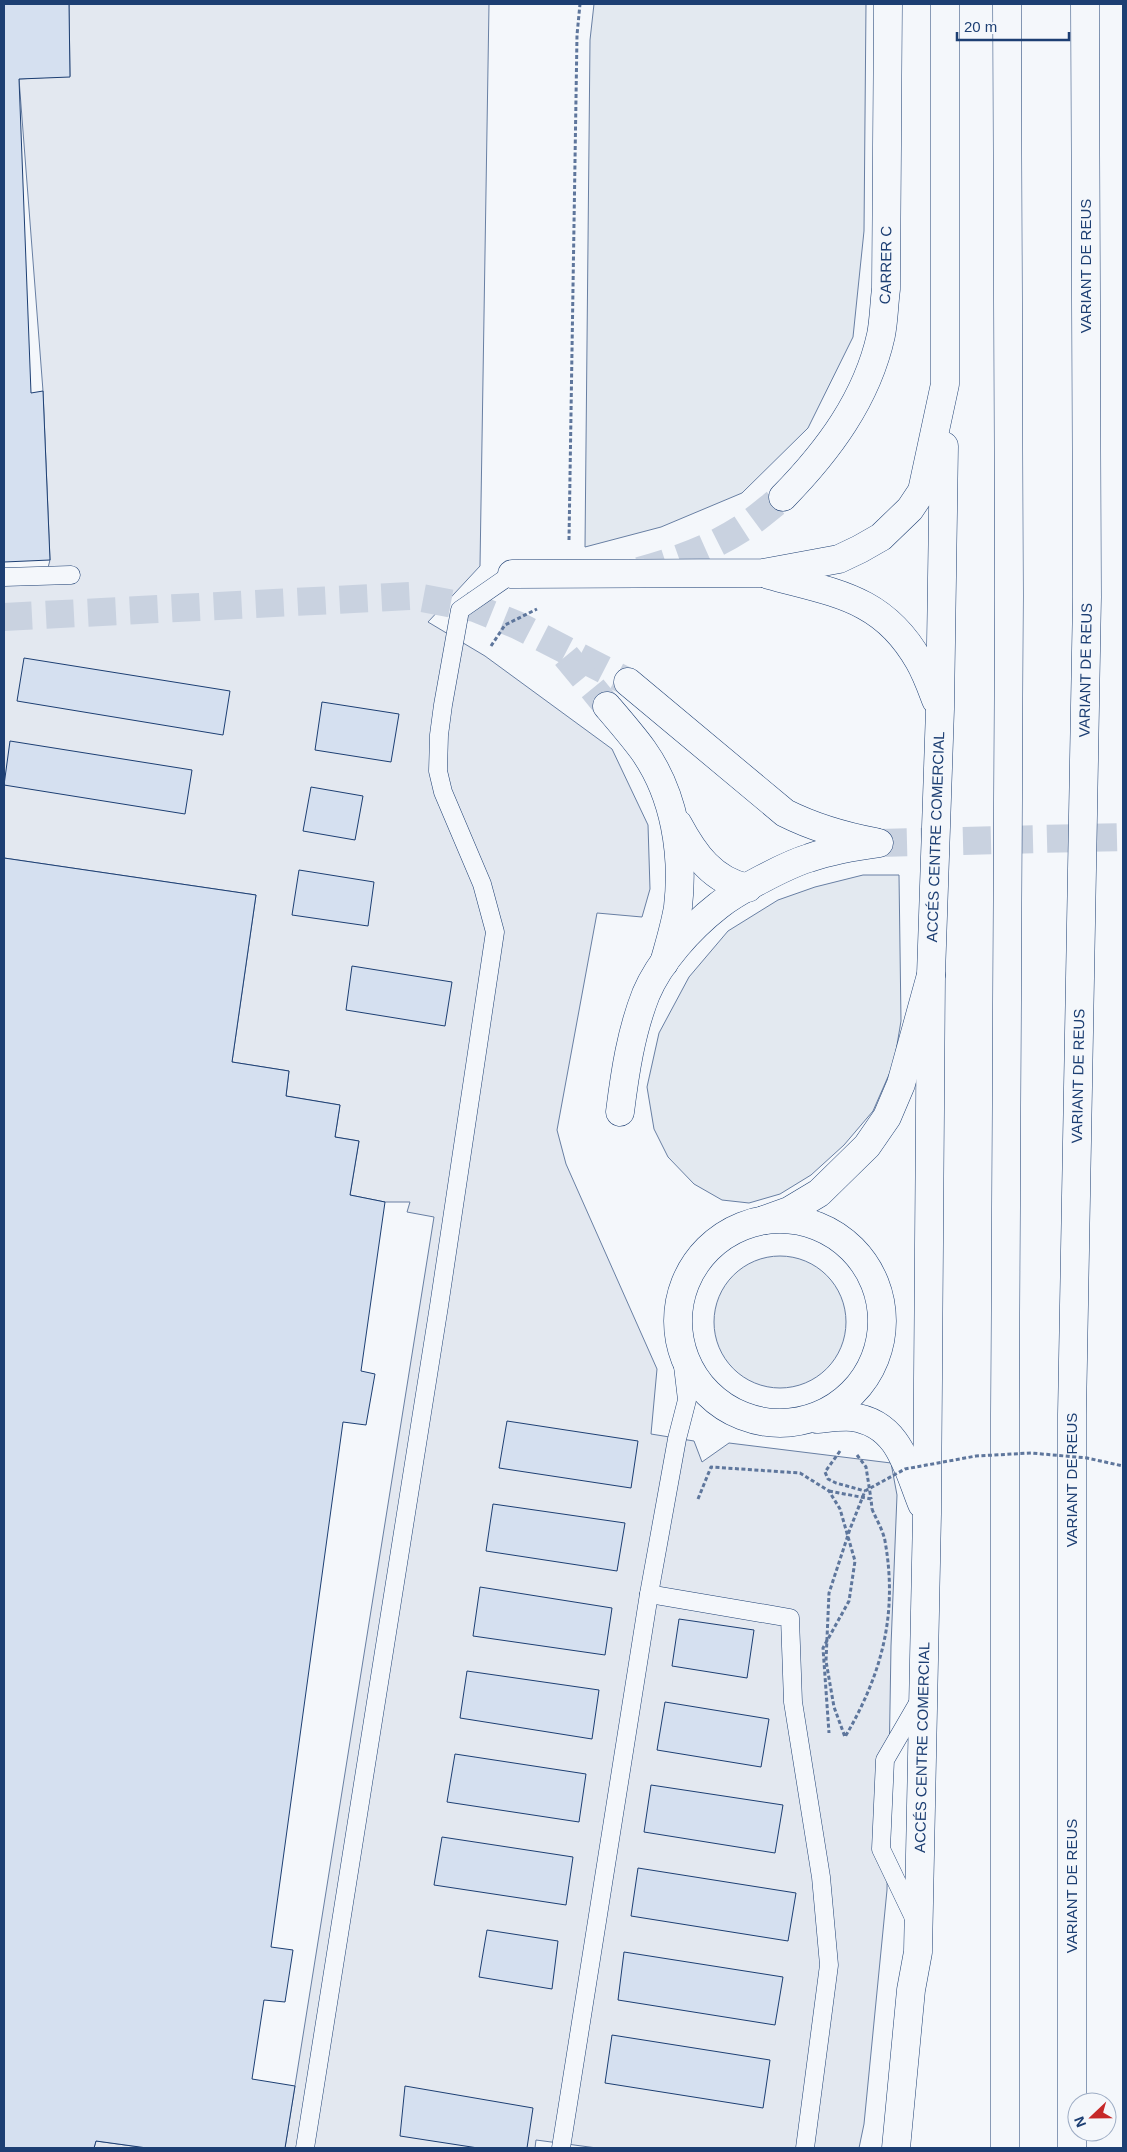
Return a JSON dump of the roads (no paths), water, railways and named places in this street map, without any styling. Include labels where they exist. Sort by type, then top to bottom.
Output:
[{"type":"main road","name":"CARRER C","points":[[784,497],[810,468],[854,408],[881,335],[886,290],[888,4]]},
{"type":"main road","points":[[512,574],[763,573],[839,559],[860,550],[881,537],[910,509],[922,491],[944,384],[945,4]]},
{"type":"main road","points":[[1005,2148],[1005,1404],[1009,596],[1007,4]]},
{"type":"main road","name":"VARIANT DE REUS","points":[[1072,2148],[1072,1414],[1087,597],[1086,4]]},
{"type":"main road","name":"ACCÉS CENTRE COMERCIAL","points":[[764,1220],[789,1210],[819,1193],[868,1146],[888,1117],[902,1084],[931,975],[940,709],[944,384]]},
{"type":"main road","points":[[763,573],[846,596],[866,605],[885,617],[903,637],[920,662],[940,709]]},
{"type":"main road","points":[[620,1112],[628,1053],[646,993],[664,963],[689,933],[718,905],[807,858],[843,848],[879,843],[842,836],[814,827],[785,814],[628,682]]},
{"type":"main road","points":[[607,706],[644,751],[660,780],[672,814],[680,852],[680,878],[677,909],[664,963]]},
{"type":"main road","points":[[672,814],[689,844],[718,877],[733,885],[748,888]]},
{"type":"main road","points":[[927,1514],[931,975]]},
{"type":"main road","points":[[764,1220],[798,1220],[830,1231],[856,1252],[875,1280],[882,1313],[880,1347],[870,1370],[866,1378],[843,1403],[813,1419],[780,1424],[748,1419],[718,1403],[695,1379],[681,1349],[678,1320],[682,1292],[693,1266],[712,1244],[736,1228],[764,1220]]},
{"type":"main road","name":"ACCÉS CENTRE COMERCIAL","points":[[813,1419],[851,1417],[868,1421],[884,1430],[896,1441],[927,1514],[918,1952],[911,1990],[896,2148]]},
{"type":"lane","points":[[305,2148],[439,1306],[495,932],[482,884],[443,792],[438,771],[439,735],[460,610],[512,574]]},
{"type":"lane","points":[[4,577],[71,575]]},
{"type":"lane","points":[[561,2148],[649,1594],[687,1400],[681,1349]]},
{"type":"lane","points":[[649,1594],[790,1618],[793,1702],[821,1877],[829,1965],[805,2148]]},
{"type":"lane","points":[[918,1926],[881,1849],[885,1760],[924,1694]]},
{"type":"tunnel","points":[[639,571],[667,563],[709,547],[752,522],[783,497]]},
{"type":"tunnel","points":[[4,617],[411,596],[475,608],[517,625],[628,682]]},
{"type":"tunnel","points":[[566,656],[607,706]]},
{"type":"tunnel","points":[[879,843],[1123,837]]}]
